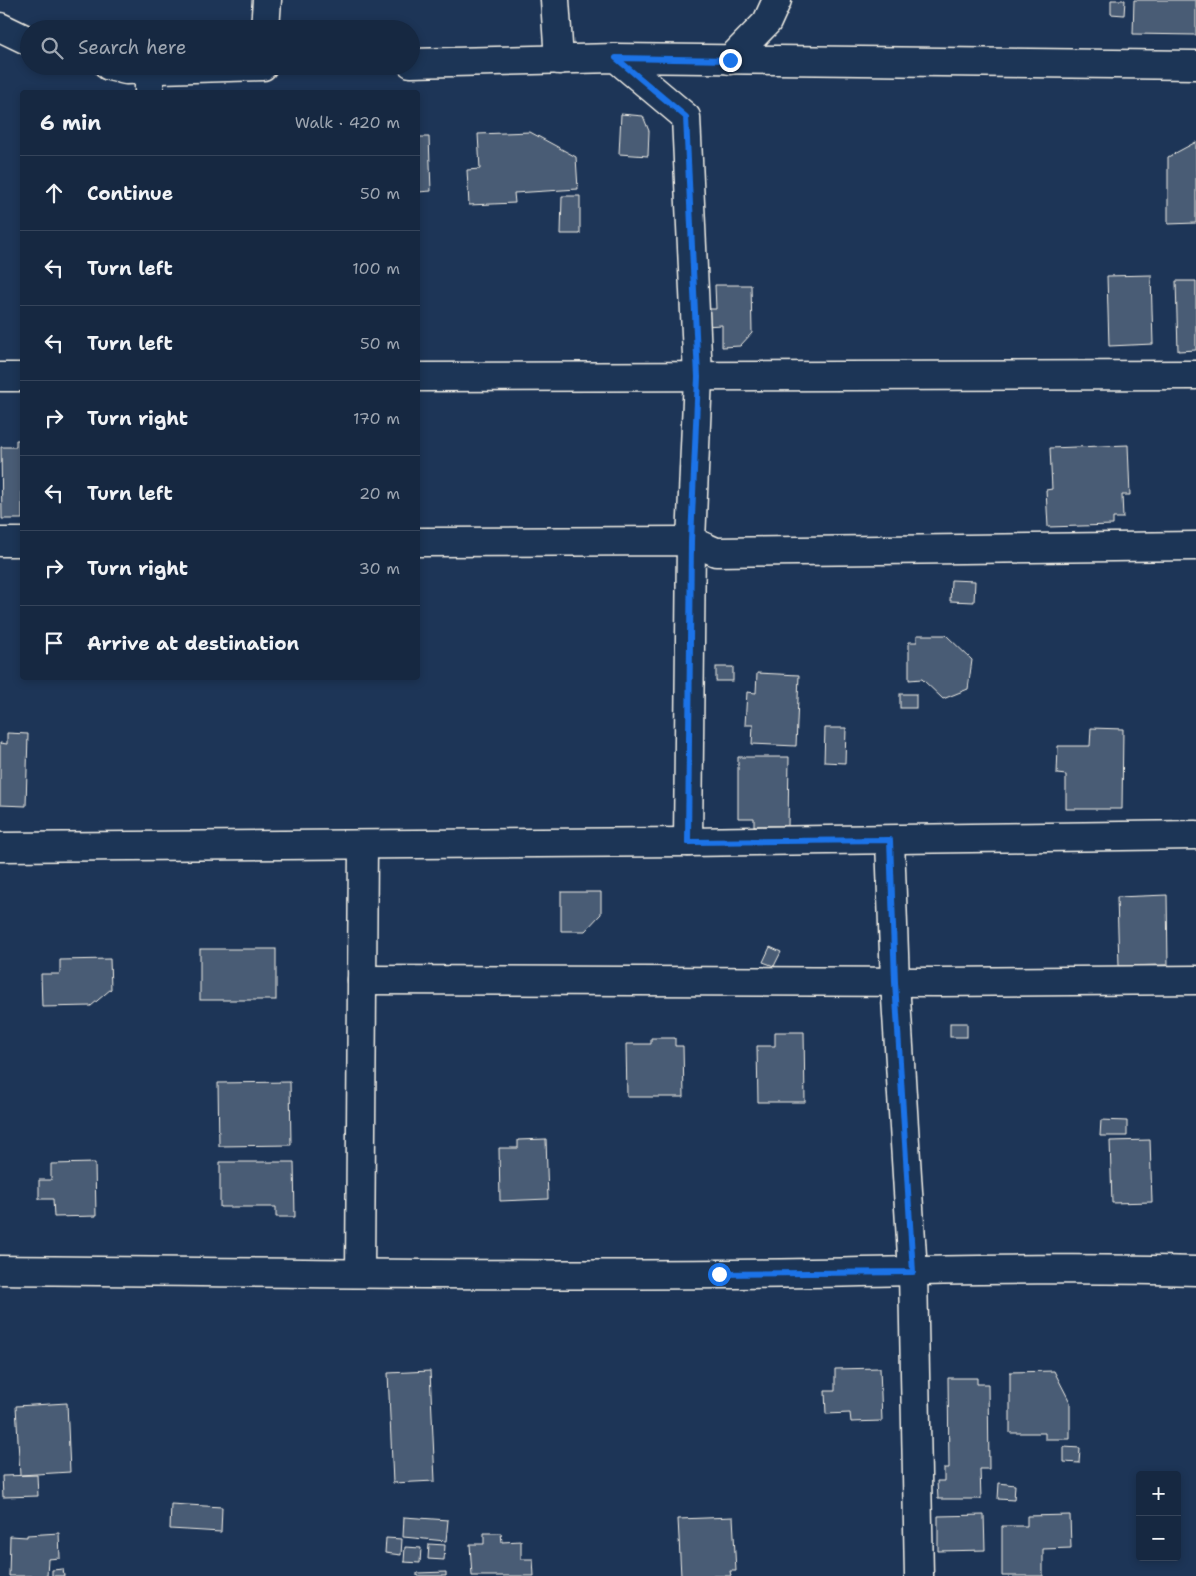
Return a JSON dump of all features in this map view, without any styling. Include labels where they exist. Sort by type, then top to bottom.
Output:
[{"type":"street","points":[[266,20],[267,0]]},
{"type":"street","points":[[555,0],[559,60]]},
{"type":"street","points":[[730,60],[767,22],[777,0]]},
{"type":"street","points":[[0,27],[20,37]]},
{"type":"street","points":[[616,58],[686,117],[698,377],[691,541],[688,842]]},
{"type":"street","points":[[420,63],[616,58],[1196,65]]},
{"type":"street","points":[[136,75],[149,81],[195,75]]},
{"type":"street","points":[[420,377],[1196,375]]},
{"type":"street","points":[[0,377],[20,377]]},
{"type":"street","points":[[420,542],[691,541],[716,552],[1196,546]]},
{"type":"street","points":[[0,542],[20,542]]},
{"type":"street","points":[[0,848],[890,840],[1196,835]]},
{"type":"street","points":[[890,840],[895,982],[913,1272],[919,1576]]},
{"type":"street","points":[[360,1274],[363,845]]},
{"type":"street","points":[[362,980],[895,982],[1196,980]]},
{"type":"street","points":[[0,1270],[360,1274],[1196,1271]]},
{"type":"building","points":[[1111,0],[1125,0],[1124,15],[1111,14]]},
{"type":"building","points":[[1134,0],[1196,0],[1196,35],[1133,34]]},
{"type":"building","points":[[621,114],[643,116],[649,131],[648,156],[619,154]]},
{"type":"building","points":[[530,132],[576,157],[578,189],[514,193],[515,203],[469,205],[467,170],[480,169],[478,134]]},
{"type":"building","points":[[420,137],[429,137],[431,191],[420,192]]},
{"type":"building","points":[[1196,142],[1196,223],[1168,224],[1168,157]]},
{"type":"building","points":[[562,196],[580,196],[580,234],[561,234]]},
{"type":"building","points":[[1151,275],[1153,344],[1109,346],[1107,276]]},
{"type":"building","points":[[1176,281],[1196,281],[1196,350],[1178,351]]},
{"type":"building","points":[[715,285],[751,285],[752,333],[740,346],[722,347],[722,325],[704,326],[704,309],[716,309]]},
{"type":"building","points":[[16,440],[20,440],[20,519],[2,519],[1,447],[16,447]]},
{"type":"building","points":[[1128,445],[1130,495],[1122,495],[1123,518],[1113,518],[1113,525],[1048,527],[1046,490],[1052,489],[1050,448]]},
{"type":"building","points":[[951,580],[975,581],[974,602],[950,601]]},
{"type":"building","points":[[917,635],[946,635],[972,660],[968,689],[943,699],[922,679],[909,680],[909,642],[917,642]]},
{"type":"building","points":[[716,667],[733,667],[733,681],[716,681]]},
{"type":"building","points":[[757,673],[799,675],[796,746],[752,744],[753,725],[745,725],[747,692],[756,693]]},
{"type":"building","points":[[900,694],[916,694],[916,708],[900,708]]},
{"type":"building","points":[[825,728],[846,728],[845,763],[824,762]]},
{"type":"building","points":[[1091,728],[1123,729],[1122,809],[1066,809],[1066,775],[1057,774],[1058,746],[1090,746]]},
{"type":"building","points":[[7,733],[28,734],[26,806],[0,805],[0,743],[7,744]]},
{"type":"building","points":[[738,757],[789,757],[788,826],[754,826],[754,818],[738,818]]},
{"type":"building","points":[[561,892],[601,892],[601,914],[585,931],[561,931]]},
{"type":"building","points":[[1167,895],[1168,965],[1119,966],[1117,897]]},
{"type":"building","points":[[770,947],[781,952],[774,966],[763,962]]},
{"type":"building","points":[[200,949],[276,949],[276,1000],[200,1000]]},
{"type":"building","points":[[110,959],[111,989],[91,1006],[42,1007],[41,974],[60,974],[60,960]]},
{"type":"building","points":[[950,1023],[967,1023],[967,1037],[950,1037]]},
{"type":"building","points":[[775,1032],[804,1032],[805,1102],[758,1102],[757,1046],[775,1046]]},
{"type":"building","points":[[651,1038],[675,1038],[675,1046],[683,1046],[684,1097],[627,1097],[626,1044],[651,1044]]},
{"type":"building","points":[[290,1082],[291,1145],[219,1146],[218,1083]]},
{"type":"building","points":[[1101,1120],[1127,1121],[1127,1136],[1100,1136]]},
{"type":"building","points":[[546,1139],[548,1199],[500,1201],[499,1148],[518,1148],[518,1140]]},
{"type":"building","points":[[1150,1140],[1152,1202],[1112,1203],[1110,1141]]},
{"type":"building","points":[[220,1162],[294,1162],[295,1217],[276,1217],[276,1207],[220,1207]]},
{"type":"building","points":[[95,1163],[96,1216],[54,1217],[53,1199],[39,1199],[39,1180],[51,1180],[51,1164]]},
{"type":"building","points":[[880,1368],[882,1421],[851,1422],[850,1413],[826,1414],[825,1391],[835,1391],[835,1369]]},
{"type":"building","points":[[430,1371],[435,1481],[393,1483],[388,1373]]},
{"type":"building","points":[[1054,1371],[1070,1402],[1070,1439],[1045,1439],[1045,1433],[1010,1433],[1010,1372]]},
{"type":"building","points":[[948,1378],[977,1378],[977,1384],[988,1384],[989,1469],[980,1469],[981,1499],[938,1499],[937,1481],[944,1481],[944,1468],[949,1468]]},
{"type":"building","points":[[67,1403],[70,1472],[20,1475],[16,1406]]},
{"type":"building","points":[[1064,1447],[1080,1448],[1079,1463],[1064,1462]]},
{"type":"building","points":[[37,1475],[38,1496],[3,1497],[2,1476]]},
{"type":"building","points":[[999,1483],[1015,1485],[1014,1500],[998,1499]]},
{"type":"building","points":[[171,1504],[222,1507],[221,1532],[170,1529]]},
{"type":"building","points":[[984,1515],[985,1550],[938,1551],[938,1516]]},
{"type":"building","points":[[1070,1515],[1071,1548],[1043,1549],[1043,1576],[1002,1576],[1002,1526],[1027,1526],[1027,1516]]},
{"type":"building","points":[[404,1517],[448,1520],[446,1541],[403,1537]]},
{"type":"building","points":[[733,1517],[736,1571],[730,1571],[731,1576],[681,1576],[678,1519]]},
{"type":"building","points":[[59,1533],[60,1558],[48,1559],[47,1576],[9,1576],[10,1536],[27,1537],[27,1535]]},
{"type":"building","points":[[484,1533],[501,1533],[502,1542],[521,1541],[521,1559],[533,1559],[534,1576],[472,1576],[470,1544],[484,1544]]},
{"type":"building","points":[[386,1538],[402,1539],[401,1555],[385,1553]]},
{"type":"building","points":[[429,1544],[445,1545],[444,1560],[428,1559]]},
{"type":"building","points":[[405,1547],[421,1548],[420,1563],[404,1562]]},
{"type":"building","points":[[63,1569],[64,1576],[52,1576],[52,1570]]},
{"type":"building","points":[[446,1572],[446,1576],[417,1576],[417,1573]]},
{"type":"route","points":[[719,1274],[913,1272],[895,982],[890,840],[688,842],[691,541],[698,377],[686,117],[616,58],[730,60]]}]
